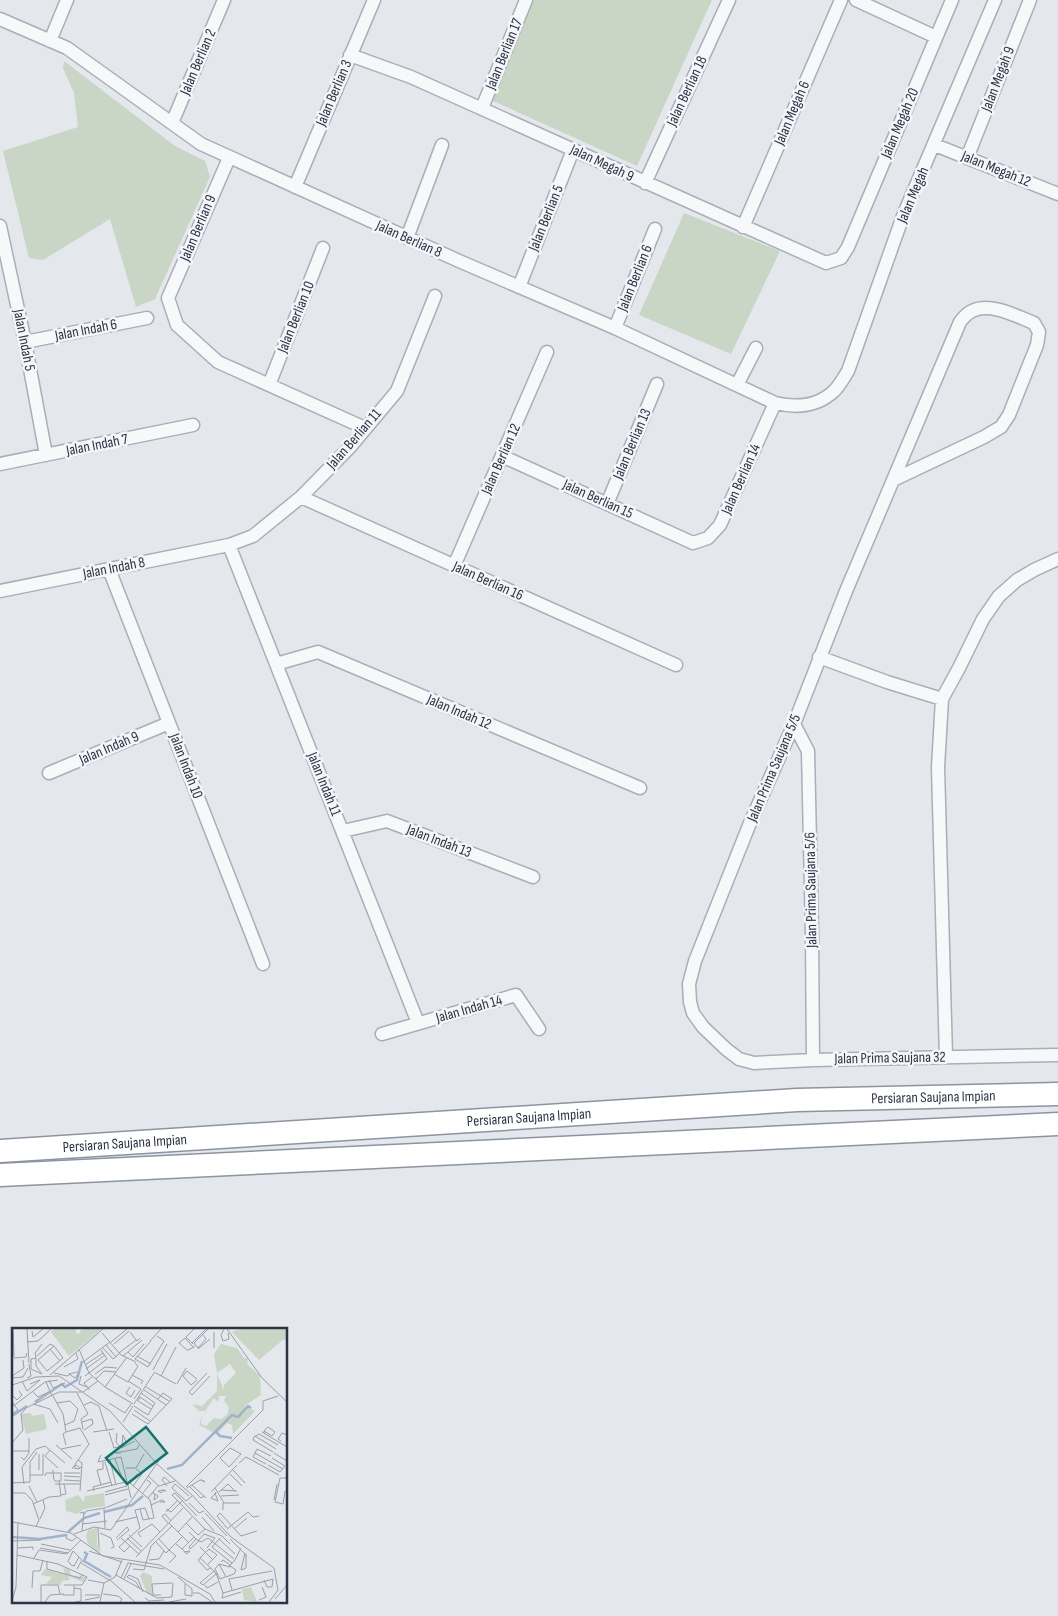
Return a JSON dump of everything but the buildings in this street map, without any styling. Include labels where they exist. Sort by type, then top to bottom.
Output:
[{"type":"highway","name":"Persiaran Saujana Impian","points":[[0,1151],[797,1100],[1058,1094]]},
{"type":"highway","name":"Persiaran Saujana Impian","points":[[0,1175],[1058,1124]]},
{"type":"street","points":[[50,41],[67,0]]},
{"type":"street","name":"Jalan Berlian 2","points":[[172,124],[224,0]]},
{"type":"street","name":"Jalan Berlian 3","points":[[295,187],[374,0]]},
{"type":"street","name":"Jalan Berlian 17","points":[[482,108],[526,0]]},
{"type":"street","name":"Jalan Berlian 18","points":[[645,183],[729,0]]},
{"type":"street","name":"Jalan Megah 6","points":[[743,227],[841,0]]},
{"type":"street","points":[[856,0],[936,37]]},
{"type":"street","name":"Jalan Megah 20","points":[[848,247],[952,0]]},
{"type":"street","name":"Jalan Megah","points":[[835,390],[848,371],[903,216],[994,0]]},
{"type":"street","name":"Jalan Megah 9","points":[[967,158],[1030,0]]},
{"type":"street","name":"Jalan Berlian 8","points":[[0,19],[67,48],[201,144],[229,158],[615,328],[775,402],[793,407],[818,402],[835,390]]},
{"type":"street","name":"Jalan Megah 9","points":[[350,55],[411,77],[482,108],[826,263],[840,258],[848,247]]},
{"type":"street","name":"Jalan Megah 12","points":[[934,144],[1058,194]]},
{"type":"street","points":[[407,238],[442,145]]},
{"type":"street","name":"Jalan Berlian 5","points":[[519,287],[574,150]]},
{"type":"street","name":"Jalan Berlian 9","points":[[229,158],[168,298],[177,325],[218,362],[269,385]]},
{"type":"street","name":"Jalan Indah 5","points":[[0,226],[25,342],[46,455]]},
{"type":"street","name":"Jalan Berlian 6","points":[[615,328],[655,229]]},
{"type":"street","name":"Jalan Berlian 10","points":[[269,385],[323,248]]},
{"type":"street","name":"Jalan Berlian 11","points":[[229,545],[253,536],[301,497],[351,446],[397,391],[434,296]]},
{"type":"street","name":"Jalan Prima Saujana 5/5","points":[[726,1048],[703,1027],[693,1013],[689,984],[695,962],[750,823],[794,724],[893,480],[960,322],[971,311],[985,308],[998,310],[1034,323],[1039,332],[1038,345],[1009,415],[1001,427],[893,480]]},
{"type":"street","name":"Jalan Indah 6","points":[[25,342],[147,318]]},
{"type":"street","points":[[738,385],[756,348]]},
{"type":"street","name":"Jalan Berlian 12","points":[[454,566],[547,352]]},
{"type":"street","name":"Jalan Berlian 13","points":[[607,504],[657,384]]},
{"type":"street","points":[[269,385],[365,428]]},
{"type":"street","name":"Jalan Berlian 14","points":[[693,543],[708,538],[720,525],[775,402]]},
{"type":"street","name":"Jalan Indah 7","points":[[0,464],[194,425]]},
{"type":"street","name":"Jalan Berlian 15","points":[[502,456],[693,543]]},
{"type":"street","name":"Jalan Berlian 16","points":[[301,497],[676,665]]},
{"type":"street","name":"Jalan Indah 8","points":[[0,591],[229,545]]},
{"type":"street","name":"Jalan Indah 11","points":[[229,545],[418,1023]]},
{"type":"street","points":[[946,1057],[938,767],[942,699],[983,619],[999,596],[1018,580],[1058,559]]},
{"type":"street","name":"Jalan Indah 10","points":[[109,569],[263,964]]},
{"type":"street","name":"Jalan Indah 12","points":[[276,664],[318,652],[640,788]]},
{"type":"street","points":[[820,657],[887,682],[942,699]]},
{"type":"street","name":"Jalan Indah 9","points":[[49,773],[169,723]]},
{"type":"street","name":"Jalan Prima Saujana 5/6","points":[[794,724],[808,751],[813,1060]]},
{"type":"street","name":"Jalan Indah 13","points":[[343,831],[387,821],[532,877]]},
{"type":"street","name":"Jalan Indah 14","points":[[382,1034],[516,995],[539,1029]]},
{"type":"street","name":"Jalan Prima Saujana 32","points":[[726,1048],[739,1058],[754,1064],[813,1060],[1058,1055]]},
{"type":"green space","points":[[531,0],[712,0],[637,166],[491,100]]},
{"type":"green space","points":[[64,61],[175,146],[205,161],[210,177],[155,299],[136,307],[110,219],[43,260],[29,258],[3,151],[78,127],[74,93],[63,68]]},
{"type":"green space","points":[[684,213],[780,251],[731,354],[639,315]]}]
